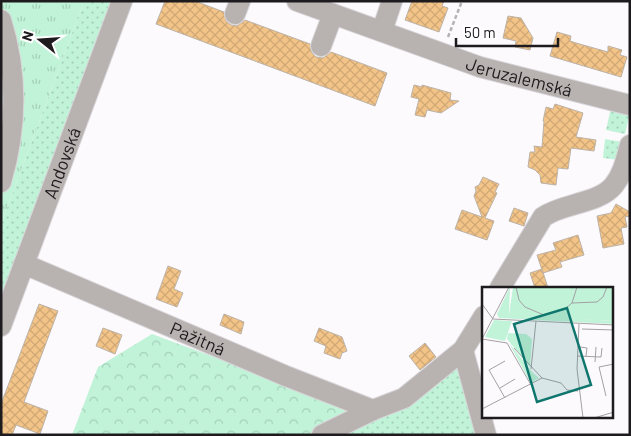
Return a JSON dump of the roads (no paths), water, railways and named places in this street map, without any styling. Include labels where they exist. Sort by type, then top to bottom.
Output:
[{"type":"street","name":"Andovská","points":[[1,326],[122,1]]},
{"type":"street","name":"Jeruzalemská","points":[[297,1],[480,67],[630,105]]},
{"type":"street","points":[[382,31],[392,1]]},
{"type":"street","points":[[321,46],[333,14]]},
{"type":"street","points":[[1,20],[12,65],[14,95],[13,128],[8,160],[1,182]]},
{"type":"street","points":[[501,287],[543,217],[551,211],[600,196],[613,186],[622,172],[630,145]]},
{"type":"street","name":"Pažitná","points":[[24,264],[134,312],[373,410]]},
{"type":"street","points":[[322,435],[373,410],[404,398],[463,350],[482,319]]},
{"type":"street","points":[[463,350],[486,435]]}]
